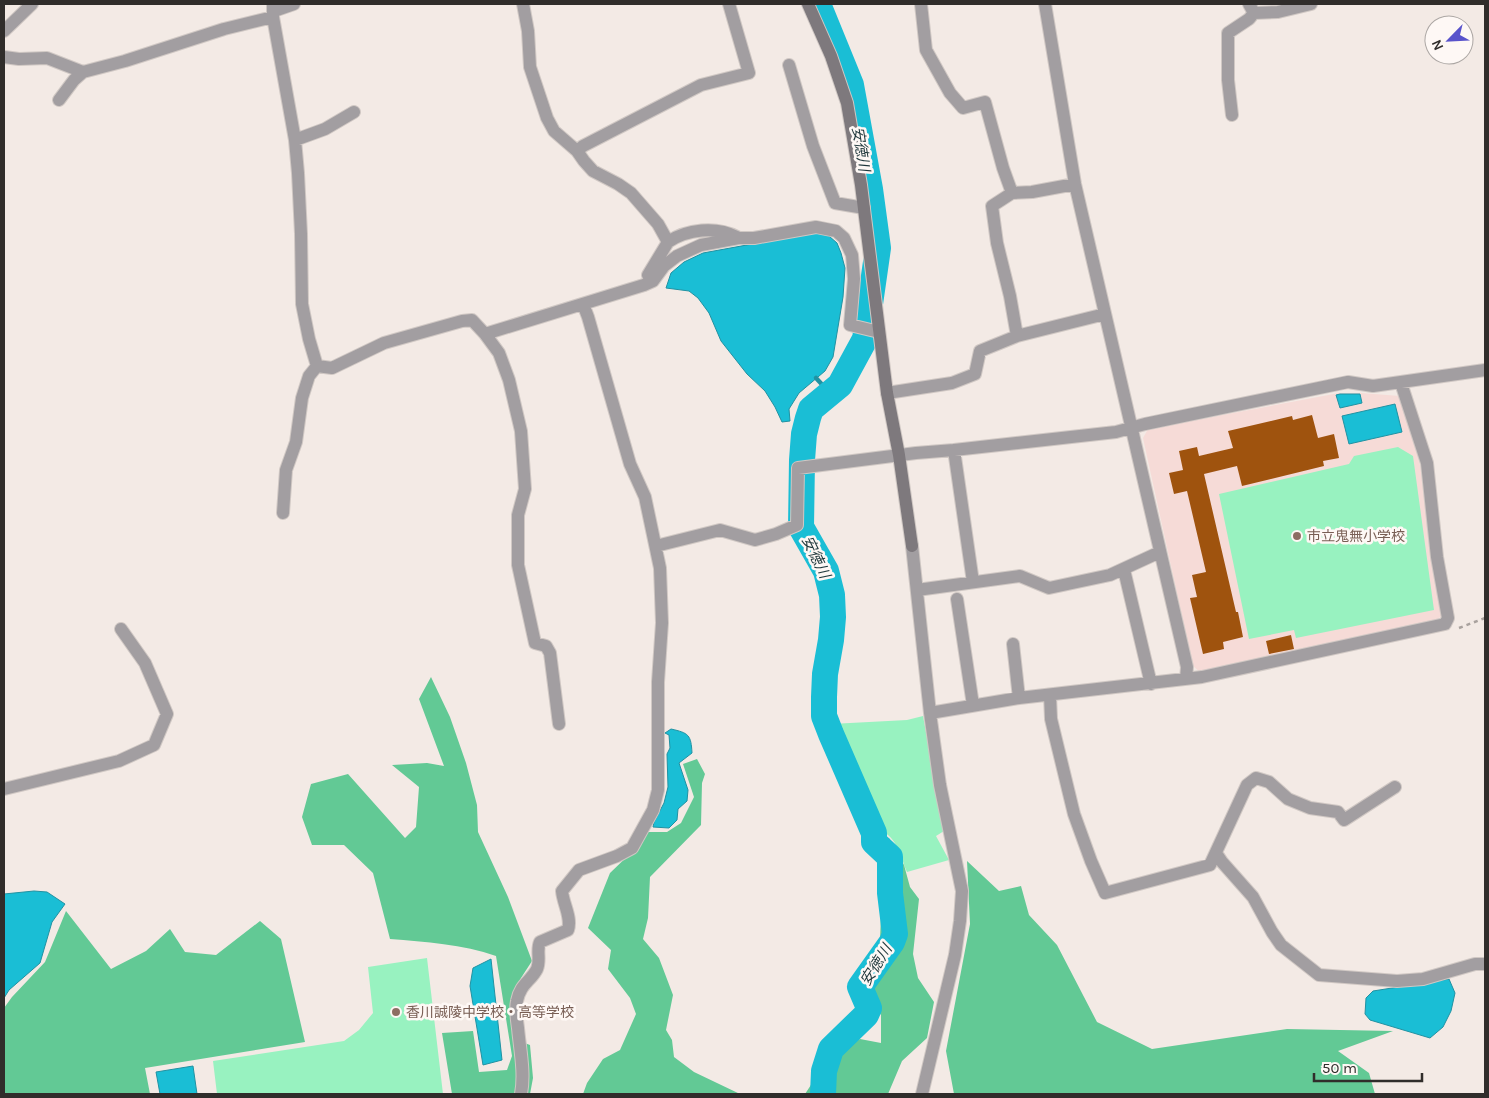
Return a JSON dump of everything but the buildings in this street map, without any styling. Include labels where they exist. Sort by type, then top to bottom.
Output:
[{"type":"street","points":[[4,31],[32,4]]},
{"type":"street","points":[[59,100],[74,80],[83,72],[125,62],[294,4]]},
{"type":"street","points":[[523,4],[528,32],[530,67],[547,118],[554,131],[577,150],[594,171],[631,193],[658,224],[668,242]]},
{"type":"street","points":[[577,150],[701,85],[749,73],[729,4]]},
{"type":"street","points":[[808,4],[831,56],[847,103],[864,208],[886,393],[900,455],[940,784],[962,891],[955,955],[922,1094]]},
{"type":"street","points":[[921,4],[926,50],[950,93],[963,108],[985,102],[1003,168],[1012,193]]},
{"type":"street","points":[[1045,4],[1075,184],[1187,667],[1186,680]]},
{"type":"street","points":[[1232,115],[1228,80],[1228,32],[1249,19],[1251,8],[1278,12],[1311,4]]},
{"type":"street","points":[[273,11],[295,140],[301,234],[302,304],[308,339],[317,366]]},
{"type":"street","points":[[4,57],[19,59],[47,58],[83,72]]},
{"type":"street","points":[[789,65],[813,146],[835,203],[864,208]]},
{"type":"street","points":[[295,140],[325,129],[354,112]]},
{"type":"street","points":[[1017,336],[1010,296],[997,243],[992,206],[1012,193],[1032,192],[1075,184]]},
{"type":"street","points":[[484,334],[653,281],[664,266],[677,256],[701,245],[816,227],[836,231],[844,238],[852,255],[854,279],[850,325],[879,332]]},
{"type":"street","points":[[644,284],[644,280],[668,242],[673,238],[689,232],[703,230],[730,233],[739,238]]},
{"type":"street","points":[[521,1094],[524,1081],[516,1013],[517,1001],[522,987],[537,969],[537,947],[540,942],[568,930],[570,923],[562,891],[579,870],[617,856],[632,848],[653,810],[658,790],[658,682],[662,623],[660,568],[645,497],[630,464],[583,304]]},
{"type":"street","points":[[886,393],[952,383],[975,374],[980,351],[1017,336],[1105,314]]},
{"type":"street","points":[[317,366],[332,368],[384,343],[462,321],[472,320],[499,353],[509,380],[521,431],[525,489],[518,515],[518,565],[535,643],[546,646],[550,653],[559,724]]},
{"type":"street","points":[[283,513],[286,470],[296,442],[302,398],[309,376],[317,366]]},
{"type":"street","points":[[656,546],[720,530],[755,540],[797,525],[798,468],[1116,432],[1145,424],[1348,382],[1373,386],[1485,370]]},
{"type":"street","points":[[930,713],[1019,698],[1186,680],[1445,624],[1448,618],[1437,556],[1427,463],[1401,383]]},
{"type":"street","points":[[954,450],[973,582]]},
{"type":"street","points":[[917,590],[1020,576],[1049,588],[1110,575],[1160,552]]},
{"type":"street","points":[[1125,574],[1151,684]]},
{"type":"street","points":[[957,599],[973,705]]},
{"type":"street","points":[[4,789],[119,761],[154,745],[167,714],[146,663],[121,628]]},
{"type":"street","points":[[1013,644],[1019,698]]},
{"type":"street","points":[[1050,695],[1051,719],[1074,814],[1105,893],[1210,865],[1247,785],[1256,778],[1269,782],[1288,798],[1310,808],[1338,812],[1344,820],[1395,787]]},
{"type":"street","points":[[1216,853],[1253,897],[1281,945],[1319,975],[1397,981],[1423,979],[1475,964],[1485,964]]},
{"type":"path","points":[[1445,624],[1454,630],[1485,618]]},
{"type":"shaded area","name":"市立鬼無小学校","points":[[1339,393],[1400,396],[1420,465],[1433,566],[1443,614],[1437,620],[1201,673],[1193,666],[1143,438],[1148,429]]},
{"type":"green space","points":[[1398,447],[1413,456],[1434,610],[1296,638],[1294,630],[1249,639],[1219,494],[1349,464],[1354,456]]},
{"type":"green space","points":[[431,677],[450,717],[466,763],[477,805],[478,832],[508,897],[532,961],[521,978],[514,996],[514,1039],[530,1045],[533,1078],[530,1094],[452,1094],[442,1033],[473,1031],[479,1072],[507,1070],[512,1056],[496,956],[457,946],[390,939],[373,873],[344,845],[312,845],[302,817],[311,784],[348,774],[405,838],[416,827],[419,787],[392,765],[427,763],[444,766],[419,699]]},
{"type":"green space","points":[[923,716],[944,831],[936,836],[949,860],[907,872],[893,840],[883,832],[876,830],[831,724],[907,720]]},
{"type":"green space","points":[[697,759],[705,774],[702,783],[701,825],[650,877],[648,918],[643,939],[659,958],[673,995],[666,1030],[672,1040],[674,1057],[694,1072],[740,1094],[583,1094],[587,1083],[603,1059],[620,1050],[636,1014],[630,998],[608,969],[611,950],[588,928],[610,873],[636,848],[646,832],[667,832],[681,823],[694,797],[683,764]]},
{"type":"green space","points":[[879,837],[889,838],[904,865],[910,887],[919,899],[913,954],[918,978],[934,1002],[927,1038],[902,1061],[888,1094],[805,1094],[830,1056],[860,1039],[881,1043],[881,1015],[858,981],[880,940],[882,891],[877,860]]},
{"type":"green space","points":[[967,861],[999,891],[1021,886],[1029,915],[1057,945],[1097,1022],[1152,1049],[1287,1029],[1393,1031],[1338,1051],[1369,1073],[1375,1094],[954,1094],[946,1051],[970,924]]},
{"type":"green space","points":[[66,911],[111,969],[146,951],[170,929],[185,952],[216,955],[260,921],[281,939],[305,1042],[145,1068],[150,1094],[4,1094],[4,1008],[45,962]]},
{"type":"green space","name":"香川誠陵中学校・高等学校","points":[[427,958],[443,1094],[217,1094],[213,1061],[344,1041],[359,1030],[373,1013],[368,967]]},
{"type":"water","points":[[818,232],[829,236],[837,243],[845,268],[843,297],[833,357],[825,371],[799,393],[789,409],[790,421],[782,422],[765,391],[747,374],[721,341],[709,313],[698,298],[689,291],[666,288],[671,273],[684,262],[703,253]]},
{"type":"water","points":[[1360,394],[1362,403],[1340,408],[1336,395]]},
{"type":"water","points":[[1395,404],[1402,432],[1349,444],[1342,416]]},
{"type":"water","points":[[671,729],[682,732],[688,736],[691,742],[692,753],[679,763],[688,790],[687,801],[678,809],[677,820],[669,828],[653,827],[664,803],[668,787],[667,754],[670,748],[669,735],[665,733]]},
{"type":"water","points":[[34,891],[47,892],[65,904],[52,922],[40,963],[9,990],[4,998],[4,894]]},
{"type":"water","points":[[491,959],[502,1060],[483,1065],[470,986],[473,968]]},
{"type":"water","points":[[1449,979],[1455,993],[1451,1011],[1443,1027],[1430,1038],[1370,1020],[1365,1014],[1366,998],[1373,991]]},
{"type":"water","points":[[193,1066],[197,1094],[160,1094],[156,1072]]},
{"type":"waterway","name":"安徳川","points":[[818,4],[851,85],[870,189],[878,248],[865,339],[840,385],[811,409],[808,418],[804,434],[802,460],[801,527],[826,571],[832,595],[833,617],[825,674],[824,716],[874,833],[874,842],[890,857],[890,893],[895,934],[892,942],[860,987],[869,1008],[866,1015],[831,1049],[824,1071],[823,1094]]},
{"type":"waterway","points":[[816,378],[830,393]]},
{"type":"place","name":"市立鬼無小学校","points":[[1297,536]]},
{"type":"place","name":"香川誠陵中学校・高等学校","points":[[396,1012]]}]
